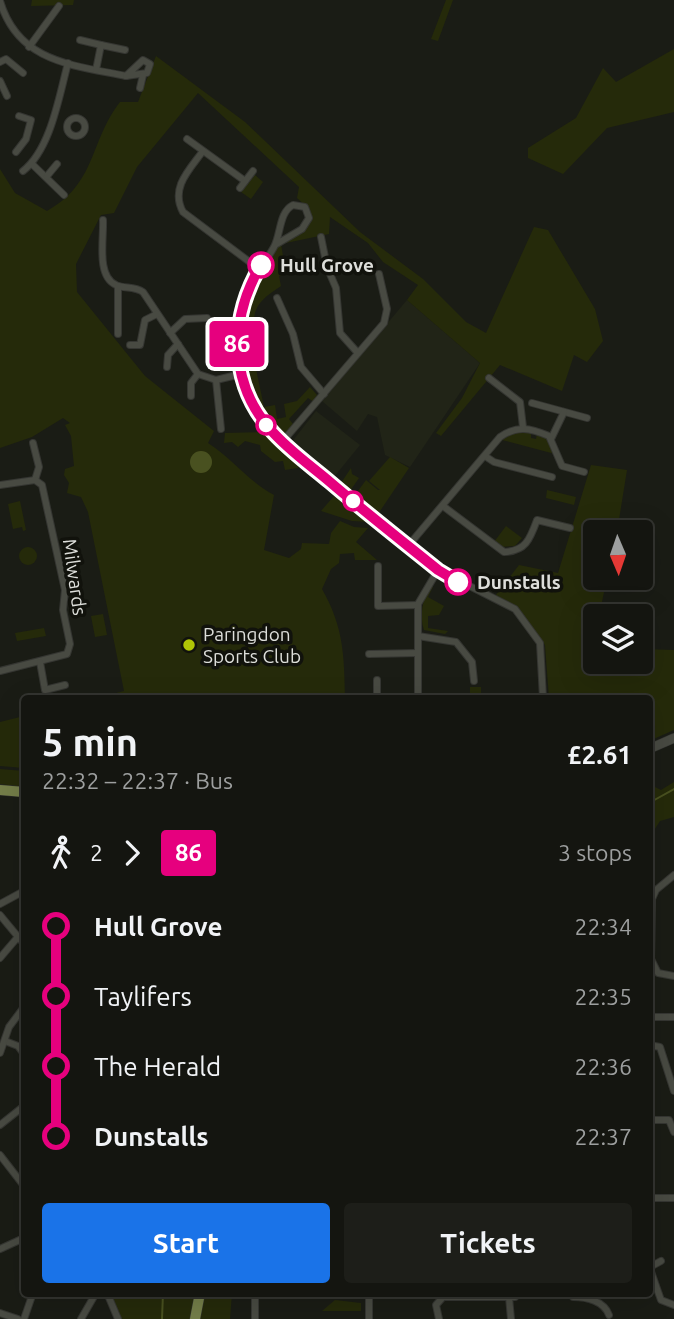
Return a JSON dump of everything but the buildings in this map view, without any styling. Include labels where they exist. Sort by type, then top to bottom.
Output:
[{"type":"main road","points":[[653,747],[674,738]]},
{"type":"main road","points":[[0,790],[21,792]]},
{"type":"main road","points":[[195,1319],[199,1297]]},
{"type":"street","points":[[0,1],[3,20],[17,37],[46,57],[126,76],[143,75],[151,68],[143,60],[126,76]]},
{"type":"street","points":[[29,47],[59,6]]},
{"type":"street","points":[[80,40],[125,50]]},
{"type":"street","points":[[96,70],[101,45]]},
{"type":"street","points":[[0,62],[6,59],[23,73]]},
{"type":"street","points":[[23,171],[32,164],[42,143],[68,63]]},
{"type":"street","points":[[141,89],[143,75]]},
{"type":"street","points":[[1,83],[7,96]]},
{"type":"street","points":[[52,114],[69,122]]},
{"type":"street","points":[[16,152],[26,139],[31,120],[19,116]]},
{"type":"street","points":[[26,139],[42,143]]},
{"type":"street","points":[[187,139],[243,184],[253,171]]},
{"type":"street","points":[[203,151],[182,180],[177,194],[178,203],[183,212],[259,269]]},
{"type":"street","points":[[32,164],[64,195]]},
{"type":"street","points":[[47,176],[58,164]]},
{"type":"street","points":[[275,245],[306,226],[309,218],[307,210],[301,205],[286,209],[275,245],[245,295],[239,316],[237,351],[241,374],[254,406],[271,431],[438,570],[515,609],[540,643],[543,695]]},
{"type":"street","points":[[103,220],[103,269],[108,280],[118,286],[143,292],[198,374],[216,380],[241,374]]},
{"type":"street","points":[[284,221],[291,229],[298,230]]},
{"type":"street","points":[[321,237],[327,267],[336,288],[341,333],[357,352]]},
{"type":"street","points":[[283,441],[384,323],[387,309],[379,274]]},
{"type":"street","points":[[118,286],[118,334]]},
{"type":"street","points":[[277,298],[293,334],[301,367],[324,394]]},
{"type":"street","points":[[130,345],[140,345],[145,320],[157,314]]},
{"type":"street","points":[[170,333],[185,319],[207,318]]},
{"type":"street","points":[[167,367],[167,355],[178,344]]},
{"type":"street","points":[[191,396],[191,383],[198,374]]},
{"type":"street","points":[[489,378],[520,402],[523,427]]},
{"type":"street","points":[[216,380],[221,429]]},
{"type":"street","points":[[533,403],[587,418]]},
{"type":"street","points":[[551,439],[564,412]]},
{"type":"street","points":[[408,546],[500,437],[523,427],[551,439],[562,466],[584,472]]},
{"type":"street","name":"Milwards","points":[[0,671],[67,654],[70,644],[63,610],[63,583],[42,485],[35,480],[39,467],[33,443]]},
{"type":"street","points":[[485,456],[494,462],[552,477]]},
{"type":"street","points":[[0,485],[35,480]]},
{"type":"street","points":[[443,506],[504,552],[521,549],[529,542],[537,520],[570,528]]},
{"type":"street","points":[[378,566],[379,606],[418,605]]},
{"type":"street","points":[[418,695],[418,605],[420,595],[438,570]]},
{"type":"street","points":[[418,636],[456,642],[472,662],[474,681]]},
{"type":"street","points":[[369,654],[418,653]]},
{"type":"street","points":[[40,662],[45,690],[65,685]]},
{"type":"street","points":[[377,680],[377,695]]},
{"type":"street","points":[[653,897],[656,890],[674,875]]},
{"type":"street","points":[[0,904],[21,893]]},
{"type":"street","points":[[0,915],[21,941]]},
{"type":"street","points":[[0,958],[18,938]]},
{"type":"street","points":[[653,962],[659,972],[674,976]]},
{"type":"street","points":[[0,1054],[9,1027],[21,1011]]},
{"type":"street","points":[[653,1017],[674,1017]]},
{"type":"street","points":[[5,1041],[21,1050]]},
{"type":"street","points":[[653,1046],[660,1047],[674,1090]]},
{"type":"street","points":[[1,1125],[21,1108]]},
{"type":"street","points":[[653,1119],[671,1117],[674,1132]]},
{"type":"street","points":[[0,1155],[21,1182]]},
{"type":"street","points":[[18,1178],[21,1175]]},
{"type":"street","points":[[653,1198],[674,1198]]},
{"type":"street","points":[[0,1249],[21,1239]]},
{"type":"street","points":[[653,1265],[661,1261]]},
{"type":"street","points":[[653,1275],[661,1300],[668,1305],[674,1305]]},
{"type":"street","points":[[24,1319],[32,1297]]},
{"type":"street","points":[[81,1319],[94,1297]]},
{"type":"street","points":[[109,1297],[118,1319]]},
{"type":"street","points":[[255,1297],[255,1319]]},
{"type":"street","points":[[369,1297],[369,1319]]},
{"type":"street","points":[[437,1297],[439,1319]]},
{"type":"street","points":[[511,1319],[512,1297]]},
{"type":"street","points":[[593,1297],[609,1315]]},
{"type":"street","points":[[0,1313],[18,1319]]},
{"type":"shaded area","points":[[32,0],[74,0],[73,5],[31,6]]},
{"type":"shaded area","points":[[446,0],[453,0],[438,41],[431,39]]},
{"type":"shaded area","points":[[674,49],[674,112],[607,128],[563,174],[528,158],[528,148],[576,118],[603,68],[616,82]]},
{"type":"shaded area","points":[[156,56],[245,122],[360,232],[423,279],[466,322],[486,333],[534,227],[548,230],[595,309],[603,341],[587,362],[574,355],[562,391],[500,365],[441,436],[436,433],[462,398],[480,363],[407,300],[418,285],[383,262],[368,243],[330,217],[329,234],[281,244],[285,268],[290,268],[290,273],[279,276],[281,286],[260,303],[254,318],[246,321],[264,407],[275,405],[277,419],[286,417],[284,404],[297,401],[310,387],[317,395],[314,402],[308,398],[289,419],[293,424],[285,434],[277,432],[258,409],[242,368],[239,341],[249,290],[278,244],[306,229],[310,210],[297,198],[299,187],[198,93],[137,167],[114,213],[101,215],[76,264],[77,292],[145,376],[214,431],[208,443],[274,495],[264,550],[289,558],[301,549],[302,543],[329,544],[331,533],[340,521],[354,527],[368,528],[356,542],[377,560],[355,560],[354,553],[340,554],[339,563],[331,569],[322,589],[339,629],[345,695],[109,695],[124,691],[88,512],[81,497],[67,493],[69,483],[64,475],[65,469],[74,466],[71,436],[65,425],[70,423],[63,418],[32,437],[0,448],[0,169],[15,193],[47,211],[63,200],[84,175],[110,117],[120,102],[138,102]]},
{"type":"shaded area","points":[[255,175],[263,182],[251,199],[241,192]]},
{"type":"shaded area","points":[[407,300],[480,363],[410,467],[385,455],[377,417],[368,414],[357,431],[322,401]]},
{"type":"shaded area","points":[[316,411],[360,445],[334,477],[291,443]]},
{"type":"shaded area","points":[[516,431],[531,432],[531,438],[536,439],[537,434],[548,438],[555,454],[502,440]]},
{"type":"shaded area","points":[[261,432],[299,464],[298,468],[285,470],[283,461],[275,462],[261,451],[260,445],[245,441],[238,447],[232,442],[224,443],[225,433]]},
{"type":"shaded area","points":[[201,451],[209,454],[212,462],[209,470],[201,473],[193,470],[190,462],[193,454]]},
{"type":"shaded area","points":[[390,457],[409,468],[378,514],[355,495],[366,480],[380,490],[369,481]]},
{"type":"shaded area","points":[[591,465],[627,470],[619,520],[583,520],[583,590],[604,590],[602,604],[583,604],[583,674],[653,674],[653,649],[674,650],[674,730],[653,739],[653,695],[549,695],[545,645],[516,608],[495,596],[519,565],[558,573]]},
{"type":"shaded area","points":[[351,468],[352,474],[359,478],[350,491],[341,483]]},
{"type":"shaded area","points":[[547,490],[576,497],[574,505],[546,498]]},
{"type":"shaded area","points":[[334,496],[371,522],[352,521],[321,511]]},
{"type":"shaded area","points":[[20,501],[26,530],[23,531],[22,527],[13,529],[8,504]]},
{"type":"shaded area","points":[[506,526],[522,538],[515,546],[501,547],[494,542]]},
{"type":"shaded area","points":[[28,547],[34,550],[37,556],[34,562],[28,565],[22,562],[19,556],[22,550]]},
{"type":"shaded area","points":[[429,585],[433,587],[428,597],[444,606],[439,615],[428,616],[428,628],[448,631],[445,634],[424,630],[422,608]]},
{"type":"shaded area","points":[[103,614],[107,635],[95,637],[91,616]]},
{"type":"shaded area","points":[[44,628],[46,636],[17,641],[15,633]]},
{"type":"shaded area","points":[[470,687],[481,687],[481,695],[470,695]]},
{"type":"shaded area","points":[[21,717],[21,768],[0,766],[0,722]]},
{"type":"shaded area","points":[[0,769],[21,771],[21,787],[0,784]]},
{"type":"shaded area","points":[[674,782],[674,817],[660,821],[653,832],[653,786],[661,790]]},
{"type":"shaded area","points":[[113,1297],[195,1297],[190,1319],[121,1319]]},
{"type":"shaded area","points":[[202,1297],[232,1297],[230,1319],[198,1319]]},
{"type":"shaded area","points":[[335,1300],[361,1303],[361,1311],[322,1311]]},
{"type":"waterway","points":[[653,801],[674,789]]},
{"type":"waterway","points":[[162,1319],[163,1297]]},
{"type":"bus line","name":"86","points":[[261,265],[245,295],[239,316],[237,351],[246,391],[263,421],[271,431],[349,498],[438,570],[458,582]]},
{"type":"place","name":"Hull Grove","points":[[261,265]]},
{"type":"place","name":"Dunstalls","points":[[458,582]]},
{"type":"place","name":"Paringdon Sports Club","points":[[189,645]]}]
